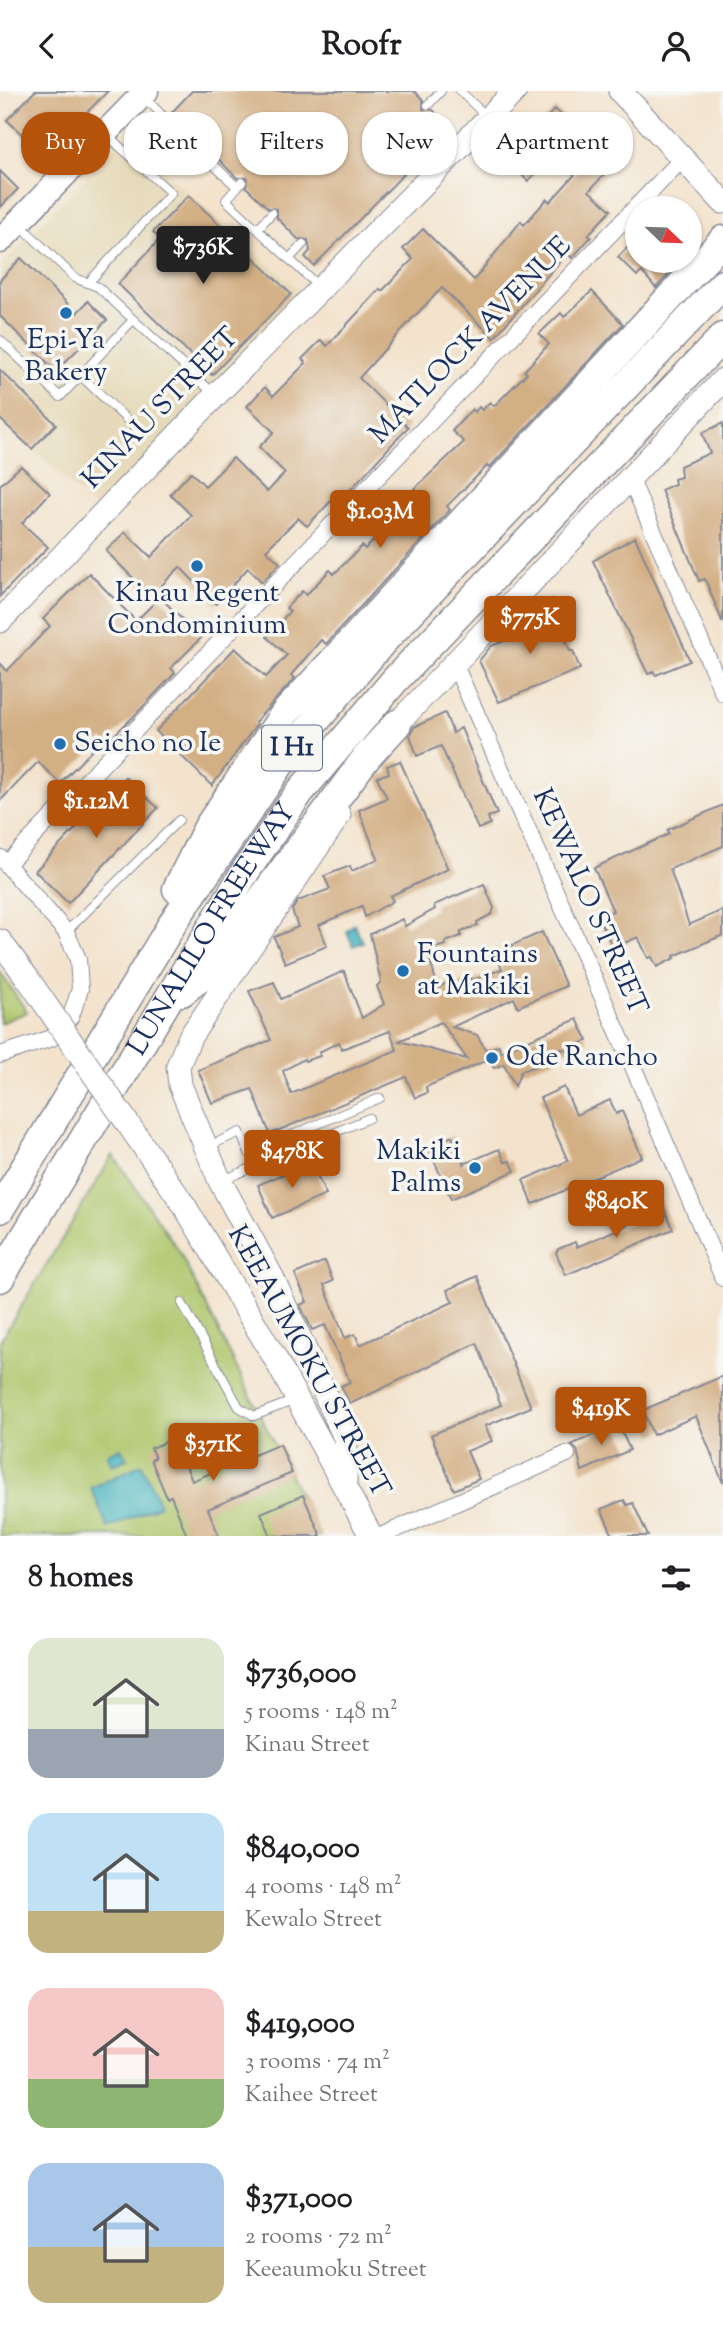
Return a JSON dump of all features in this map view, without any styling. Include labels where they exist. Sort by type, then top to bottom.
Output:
[{"type":"highway","points":[[111,1025],[208,827],[285,713],[723,240]]},
{"type":"highway","name":"LUNALILO FREEWAY","points":[[0,1209],[181,911],[285,757],[384,640],[723,284]]},
{"type":"highway","name":"LUNALILO FREEWAY","points":[[0,1278],[245,872],[313,776],[395,680],[723,337]]},
{"type":"highway","points":[[166,1005],[210,969],[366,758],[397,724]]},
{"type":"main road","name":"KINAU STREET","points":[[494,112],[515,91]]},
{"type":"main road","points":[[620,91],[723,202]]},
{"type":"main road","points":[[110,128],[144,93]]},
{"type":"main road","name":"KINAU STREET","points":[[4,608],[471,135]]},
{"type":"main road","points":[[0,241],[64,175]]},
{"type":"main road","points":[[345,1483],[346,1440],[272,1277],[220,1181],[180,1085],[178,1066],[182,1050],[397,724],[723,380]]},
{"type":"main road","name":"KEEAUMOKU STREET","points":[[0,941],[184,1205],[275,1358],[345,1483],[371,1536]]},
{"type":"main road","points":[[275,1358],[302,1344]]},
{"type":"street","name":"MATLOCK AVENUE","points":[[4,861],[683,157]]},
{"type":"street","points":[[631,480],[723,693]]},
{"type":"street","name":"KEWALO STREET","points":[[454,663],[635,1070],[723,1278]]},
{"type":"street","points":[[0,1055],[52,1038],[71,1016],[80,989],[78,959],[66,932],[4,861]]},
{"type":"street","points":[[381,1536],[567,1454]]},
{"type":"lane","points":[[428,105],[441,91]]},
{"type":"lane","points":[[460,91],[482,112]]},
{"type":"lane","points":[[144,93],[161,112]]},
{"type":"lane","points":[[88,283],[170,193],[110,138]]},
{"type":"lane","points":[[222,168],[239,185],[226,199],[320,288]]},
{"type":"lane","points":[[257,229],[272,213]]},
{"type":"lane","points":[[18,223],[75,278],[98,287],[215,395]]},
{"type":"lane","points":[[289,259],[303,244]]},
{"type":"lane","points":[[0,340],[60,397],[133,320]]},
{"type":"lane","points":[[80,375],[140,432]]},
{"type":"lane","points":[[66,932],[179,820]]},
{"type":"lane","points":[[206,1147],[240,1132],[249,1153],[380,1098]]},
{"type":"lane","points":[[220,1181],[369,1118]]},
{"type":"lane","points":[[182,1303],[239,1407],[254,1416],[298,1399]]},
{"type":"shaded area","points":[[124,137],[124,175],[167,175],[309,299],[102,514],[34,450],[58,423],[0,368],[0,267],[88,175],[110,175],[110,152]]},
{"type":"green space","points":[[0,972],[27,1012],[0,1023]]},
{"type":"green space","points":[[113,1155],[179,1251],[320,1536],[0,1536],[0,1341]]},
{"type":"water","points":[[354,924],[363,942],[353,946],[347,931]]},
{"type":"water","points":[[121,1448],[127,1459],[112,1465],[107,1454]]},
{"type":"water","points":[[142,1464],[160,1505],[108,1528],[91,1488]]},
{"type":"building","points":[[35,91],[108,91],[87,112],[21,112],[21,134],[7,120]]},
{"type":"building","points":[[192,91],[414,91],[423,100],[423,109],[435,112],[362,112],[362,175],[403,175],[314,266],[305,257],[310,251],[308,240],[298,239],[277,218],[277,209],[268,208],[246,187],[247,178],[237,178],[222,163],[222,112],[172,112]]},
{"type":"building","points":[[0,171],[18,189],[0,208]]},
{"type":"building","points":[[522,175],[534,175],[528,181]]},
{"type":"building","points":[[574,175],[604,175],[589,191],[611,210],[572,258],[567,253],[494,338],[442,288],[411,320],[359,378],[408,427],[340,501],[335,497],[307,526],[298,518],[266,550],[280,563],[262,582],[248,568],[216,604],[180,567],[151,596],[106,551],[125,532],[151,557],[191,515],[170,494],[191,472],[205,486],[233,458],[267,492],[285,473],[259,447],[274,432],[247,406],[265,387],[273,396],[306,363],[302,359],[321,340],[327,346],[380,289],[382,291],[413,259],[403,249],[423,229],[474,280],[521,221],[524,225],[547,199],[550,202]]},
{"type":"building","points":[[189,195],[291,294],[212,375],[118,284],[160,239],[153,232]]},
{"type":"building","points":[[625,250],[625,264],[618,257]]},
{"type":"building","points":[[21,258],[77,313],[88,301],[107,320],[56,371],[0,316],[0,280]]},
{"type":"building","points":[[643,273],[670,273],[656,288]]},
{"type":"building","points":[[592,291],[623,324],[489,468],[487,466],[447,506],[450,510],[326,644],[321,640],[291,675],[295,678],[255,722],[257,724],[212,786],[156,731],[235,648],[266,677],[287,655],[267,637],[290,611],[286,608],[302,591],[306,595],[330,570],[334,574],[362,546],[365,549],[403,513],[396,506],[464,442],[452,431],[472,409],[475,412],[479,407],[482,410],[490,402],[494,406],[527,373],[524,371],[549,344],[539,334],[561,313],[564,317]]},
{"type":"building","points":[[0,370],[56,424],[32,449],[0,419]]},
{"type":"building","points":[[723,423],[722,621],[705,579],[699,581],[661,490],[675,484],[674,479],[681,477],[680,466],[710,453],[702,433]]},
{"type":"building","points":[[21,466],[50,493],[22,523],[48,547],[0,596],[0,485]]},
{"type":"building","points":[[635,537],[690,661],[656,675],[653,671],[648,674],[593,561]]},
{"type":"building","points":[[89,573],[136,621],[160,597],[201,638],[171,668],[175,673],[135,715],[106,743],[103,739],[60,783],[38,762],[0,801],[0,663],[7,671],[50,626],[43,619]]},
{"type":"building","points":[[551,599],[570,651],[573,651],[580,669],[499,702],[479,661],[491,646],[532,631],[523,611]]},
{"type":"building","points":[[445,713],[453,733],[461,728],[497,814],[488,817],[490,824],[478,829],[441,746],[417,756],[410,735],[414,727]]},
{"type":"building","points":[[400,761],[448,869],[390,896],[393,901],[365,917],[362,906],[319,925],[327,946],[285,963],[274,937],[298,927],[292,910],[298,901],[330,889],[324,876],[350,866],[352,871],[378,859],[359,810],[387,798],[377,777],[389,773],[387,766]]},
{"type":"building","points":[[125,777],[158,808],[68,903],[35,871]]},
{"type":"building","points":[[723,805],[723,846],[670,869],[689,925],[723,910],[723,935],[674,956],[675,958],[657,967],[652,957],[648,958],[638,937],[613,948],[598,917],[613,911],[594,868],[669,834],[667,830]]},
{"type":"building","points":[[484,884],[494,908],[492,914],[477,922],[478,925],[461,932],[461,936],[445,942],[446,945],[427,950],[438,988],[448,982],[450,988],[470,977],[471,981],[502,969],[495,953],[542,932],[566,986],[518,1007],[514,998],[452,1027],[477,1035],[486,1050],[499,1045],[501,1052],[577,1019],[588,1041],[578,1044],[578,1052],[560,1049],[559,1057],[552,1061],[521,1071],[515,1086],[504,1064],[494,1068],[489,1059],[426,1087],[427,1093],[415,1098],[406,1077],[270,1134],[252,1089],[212,1103],[198,1070],[271,1040],[249,991],[274,982],[281,999],[344,971],[362,1018],[384,1004],[377,986],[381,982],[370,934],[402,919],[405,926],[435,909],[434,905]],"holes":[[[441,1022],[467,1059],[399,1041]],[[390,1031],[397,1050],[291,1094],[283,1071],[304,1059],[305,1061],[320,1056],[319,1052],[339,1042],[342,1049]]]},
{"type":"building","points":[[564,1087],[576,1115],[610,1100],[616,1114],[622,1111],[642,1157],[533,1204],[523,1180],[568,1161],[540,1098]]},
{"type":"building","name":"Makiki Palms","points":[[452,1136],[464,1164],[499,1149],[505,1162],[510,1161],[515,1171],[451,1199],[428,1147]]},
{"type":"building","points":[[311,1162],[326,1195],[272,1218],[258,1185]]},
{"type":"building","points":[[660,1200],[673,1229],[566,1275],[556,1253],[558,1249],[575,1242],[577,1247],[641,1219],[640,1209]]},
{"type":"building","points":[[325,1261],[333,1281],[324,1285],[345,1338],[355,1334],[360,1345],[453,1302],[447,1290],[477,1276],[531,1407],[485,1426],[492,1441],[467,1451],[479,1479],[454,1490],[431,1435],[501,1405],[477,1343],[350,1404],[341,1386],[350,1382],[325,1325],[312,1330],[300,1305],[307,1302],[295,1274]]},
{"type":"building","points":[[723,1376],[723,1483],[696,1416],[653,1435],[643,1410]]},
{"type":"building","points":[[618,1424],[630,1450],[582,1471],[577,1450],[571,1445]]},
{"type":"building","points":[[175,1438],[192,1481],[280,1444],[292,1473],[208,1509],[219,1536],[187,1536],[171,1496],[167,1498],[151,1460],[155,1458],[151,1448]]},
{"type":"building","points":[[303,1495],[321,1536],[271,1536],[261,1513]]},
{"type":"building","points":[[624,1500],[627,1505],[633,1503],[648,1536],[613,1536],[601,1509]]},
{"type":"place","name":"Epi-Ya Bakery","points":[[66,313]]},
{"type":"place","name":"Kinau Regent Condominium","points":[[197,566]]},
{"type":"place","name":"Seicho no Ie","points":[[60,744]]},
{"type":"place","name":"Fountains at Makiki","points":[[403,971]]},
{"type":"place","name":"Ode Rancho","points":[[492,1058]]},
{"type":"place","name":"Makiki Palms","points":[[475,1168]]}]
